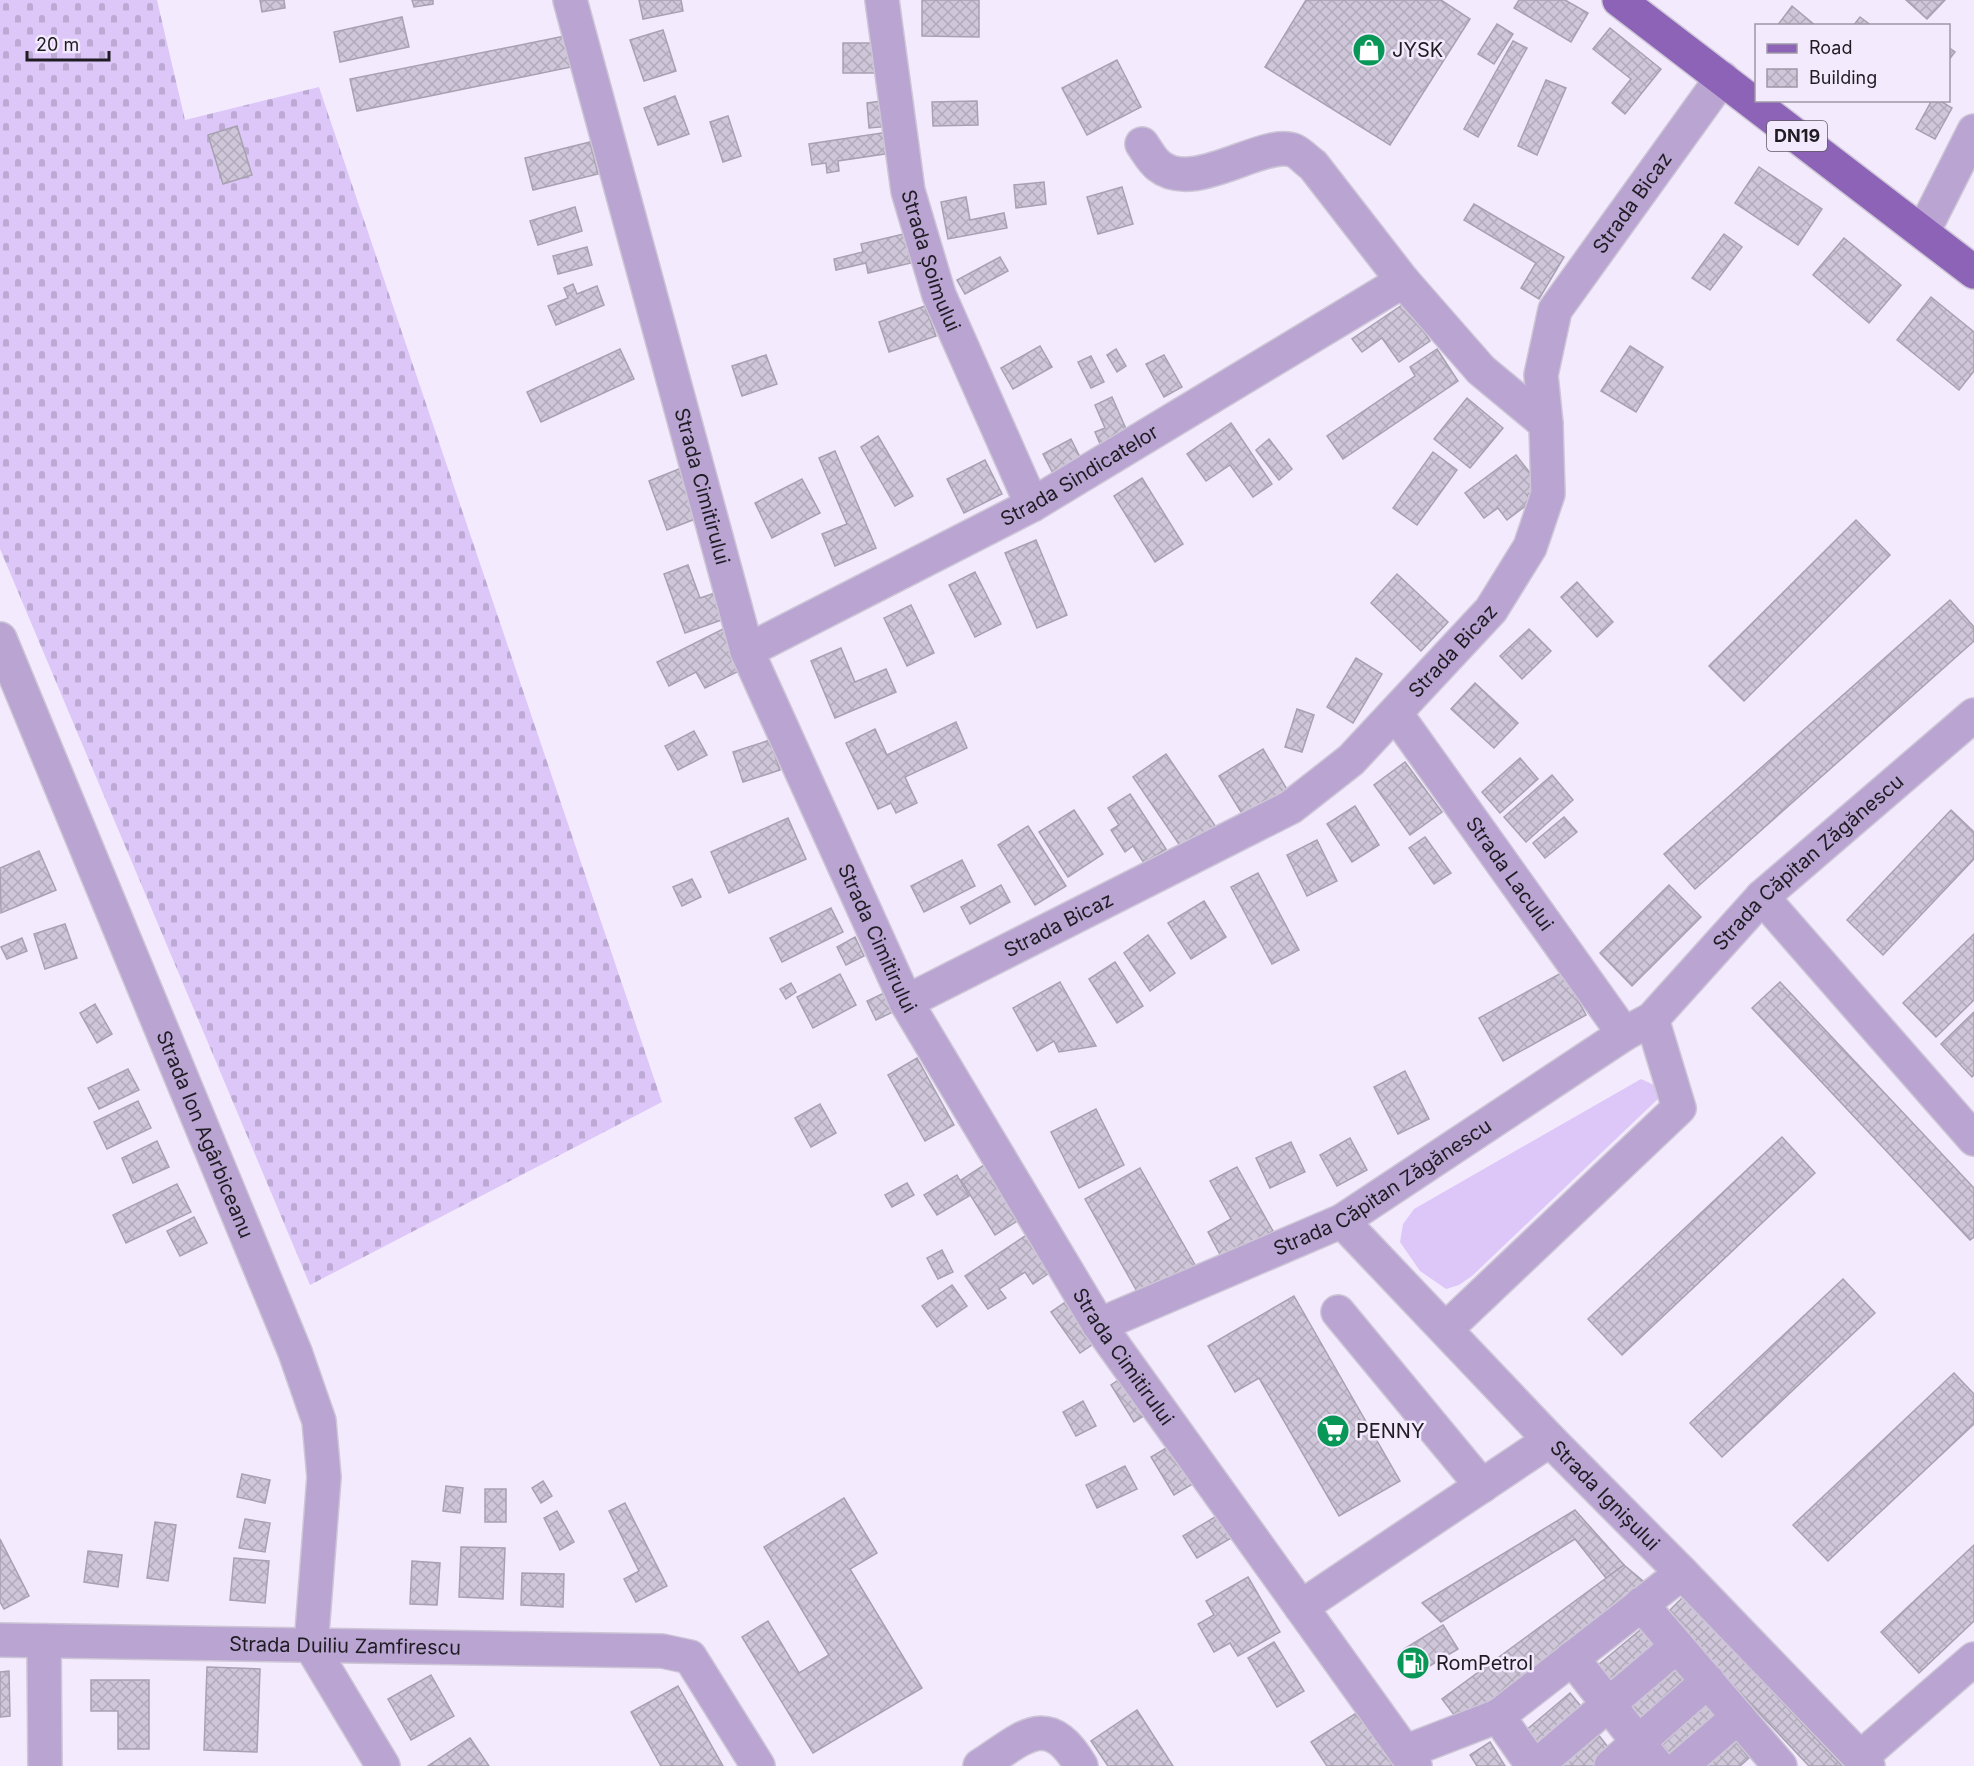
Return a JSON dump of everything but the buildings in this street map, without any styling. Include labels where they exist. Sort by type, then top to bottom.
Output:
[{"type":"main road","name":"DN19","points":[[1619,0],[1974,272]]},
{"type":"street","name":"Strada Cimitirului","points":[[570,0],[747,651],[906,1002],[1099,1325],[1410,1759]]},
{"type":"street","name":"Strada Șoimului","points":[[882,0],[908,191],[939,295],[1032,506]]},
{"type":"street","name":"Strada Bicaz","points":[[906,1002],[1291,807],[1351,760],[1491,610],[1530,547],[1548,495],[1546,424],[1541,375],[1555,310],[1722,78]]},
{"type":"street","points":[[1923,232],[1974,131]]},
{"type":"street","points":[[1142,144],[1160,167],[1176,173],[1201,173],[1280,148],[1294,150],[1313,165],[1404,281],[1481,370],[1546,424]]},
{"type":"street","name":"Strada Sindicatelor","points":[[747,651],[1032,506],[1404,281]]},
{"type":"street","name":"Strada Ion Agârbiceanu","points":[[0,639],[295,1352],[319,1421],[324,1477],[311,1646]]},
{"type":"street","name":"Strada Lacului","points":[[1396,714],[1638,1027]]},
{"type":"street","name":"Strada Căpitan Zăgănescu","points":[[1099,1325],[1342,1221],[1638,1027],[1762,897],[1974,715]]},
{"type":"street","points":[[1762,897],[1974,1139]]},
{"type":"street","points":[[1446,1329],[1679,1108],[1638,1027]]},
{"type":"street","name":"Strada Ignișului","points":[[1342,1221],[1550,1440],[1864,1762]]},
{"type":"street","points":[[1338,1312],[1482,1486]]},
{"type":"street","points":[[1301,1607],[1550,1440]]},
{"type":"street","points":[[1410,1759],[1498,1716],[1682,1573]]},
{"type":"street","points":[[1641,1604],[1738,1717],[1768,1762]]},
{"type":"street","name":"Strada Duiliu Zamfirescu","points":[[0,1640],[662,1651],[690,1657],[758,1766]]},
{"type":"street","points":[[44,1641],[45,1766]]},
{"type":"street","points":[[311,1646],[383,1766]]},
{"type":"street","points":[[1498,1716],[1535,1766],[1677,1646]]},
{"type":"street","points":[[1572,1658],[1647,1754]]},
{"type":"street","points":[[1864,1762],[1974,1659]]},
{"type":"street","points":[[1611,1766],[1647,1754],[1708,1682]]},
{"type":"street","points":[[1681,1766],[1738,1717]]},
{"type":"street","points":[[980,1766],[1028,1735],[1048,1733],[1065,1742],[1081,1766]]},
{"type":"green space","points":[[0,0],[157,0],[185,120],[319,87],[662,1102],[310,1285],[0,549]]},
{"type":"green space","points":[[1641,1079],[1654,1085],[1660,1097],[1472,1276],[1459,1285],[1446,1289],[1420,1271],[1400,1242],[1403,1224],[1414,1209]]},
{"type":"place","name":"JYSK","points":[[1369,50]]},
{"type":"place","name":"PENNY","points":[[1333,1431]]},
{"type":"place","name":"RomPetrol","points":[[1413,1663]]}]
